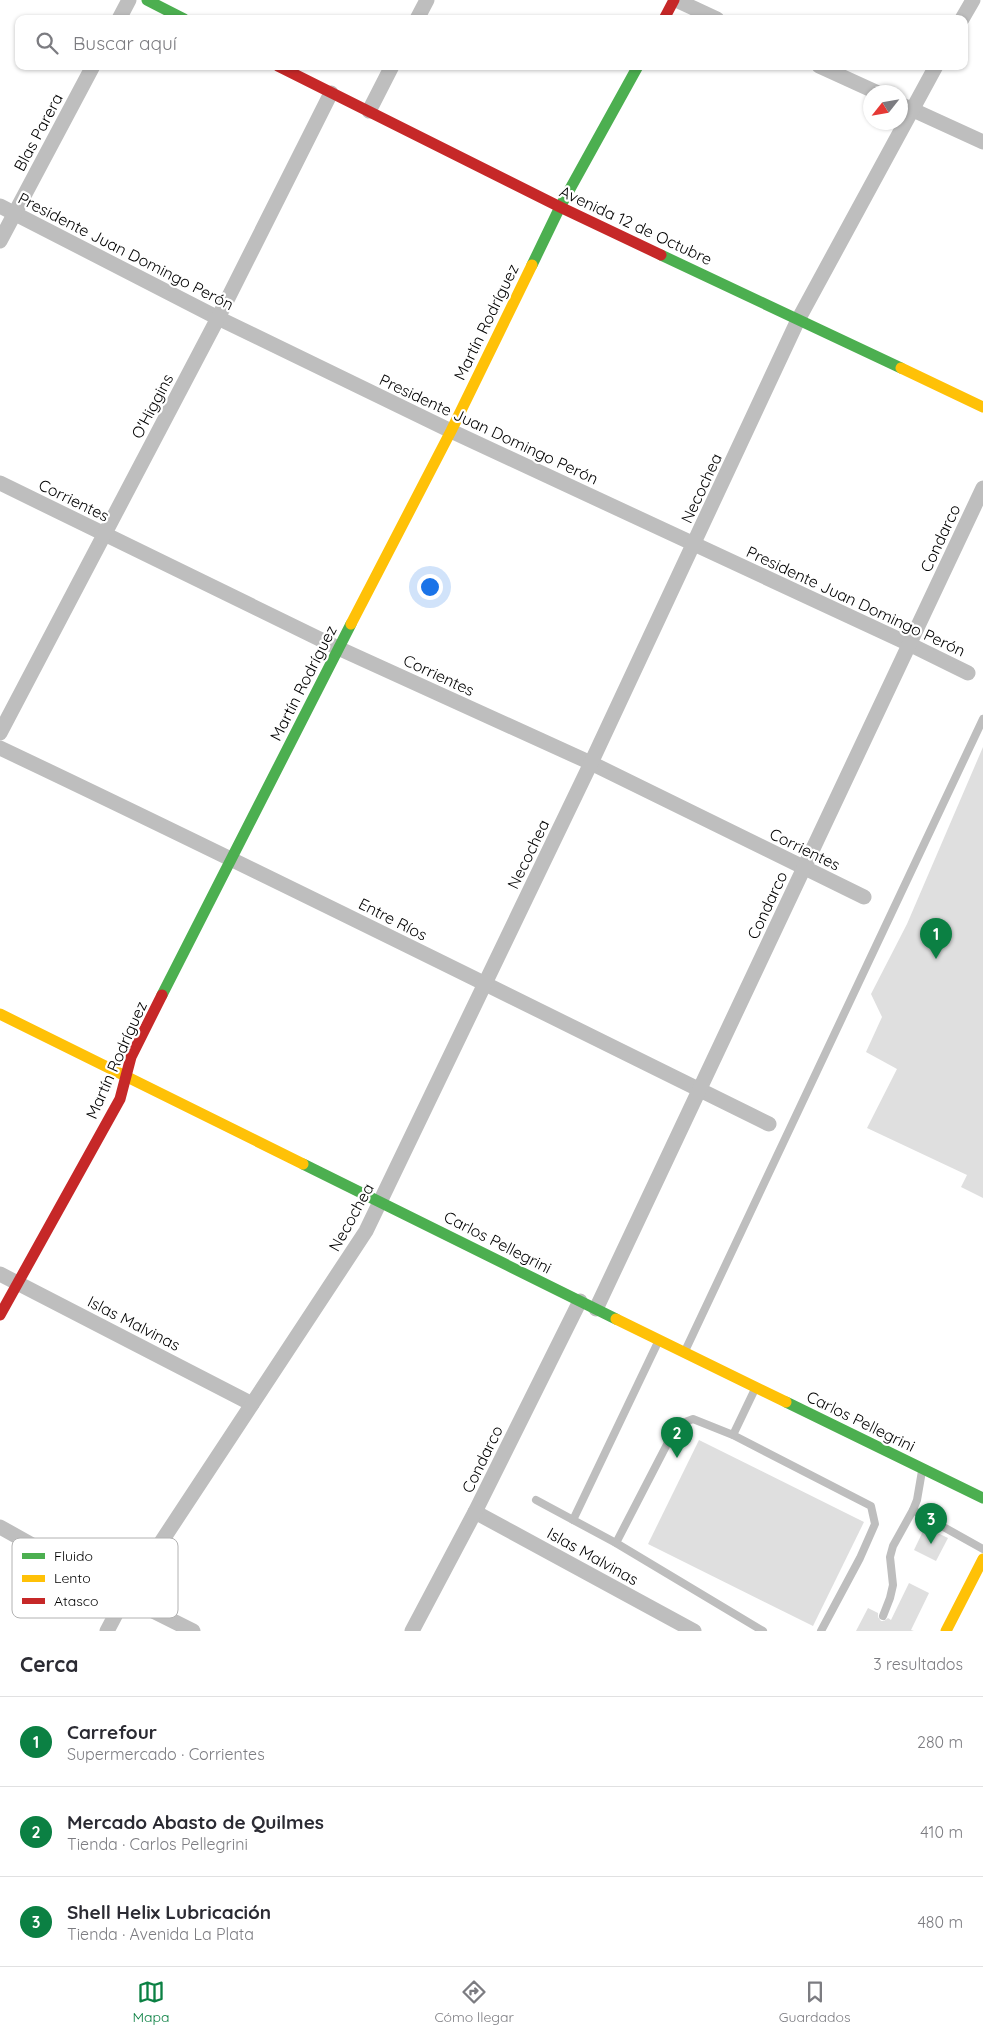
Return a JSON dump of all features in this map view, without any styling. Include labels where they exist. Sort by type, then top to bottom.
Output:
[{"type":"street","points":[[121,15],[129,0]]},
{"type":"street","points":[[147,0],[163,4],[178,15]]},
{"type":"street","points":[[419,15],[427,0]]},
{"type":"street","points":[[666,15],[675,0],[708,15]]},
{"type":"street","points":[[964,15],[973,0]]},
{"type":"street","name":"Blas Parera","points":[[0,241],[91,70]]},
{"type":"street","name":"Avenida 12 de Octubre","points":[[286,70],[560,207],[983,407]]},
{"type":"street","points":[[369,111],[390,70]]},
{"type":"street","name":"Martín Rodríguez","points":[[0,1315],[120,1099],[131,1057],[338,648],[451,431],[560,207],[636,70]]},
{"type":"street","points":[[829,70],[863,86]]},
{"type":"street","name":"Necochea","points":[[908,103],[933,70]]},
{"type":"street","name":"O'Higgins","points":[[0,733],[218,318],[331,93]]},
{"type":"street","points":[[908,107],[983,142]]},
{"type":"street","name":"Necochea","points":[[164,1538],[366,1231],[694,544],[798,320],[894,130]]},
{"type":"street","name":"Presidente Juan Domingo Perón","points":[[0,206],[218,318],[451,431],[968,673]]},
{"type":"street","name":"Corrientes","points":[[0,483],[338,648],[590,763],[864,897]]},
{"type":"street","name":"Condarco","points":[[596,1309],[983,488]]},
{"type":"street","name":"Entre Ríos","points":[[0,748],[233,858],[484,985],[769,1124]]},
{"type":"street","name":"Carlos Pellegrini","points":[[0,1014],[983,1498]]},
{"type":"street","name":"Islas Malvinas","points":[[0,1274],[252,1404]]},
{"type":"street","name":"Condarco","points":[[412,1631],[475,1512],[580,1301]]},
{"type":"street","name":"Islas Malvinas","points":[[475,1512],[694,1631]]},
{"type":"street","points":[[0,1527],[20,1538]]},
{"type":"street","points":[[946,1631],[983,1559]]},
{"type":"street","name":"Necochea","points":[[107,1631],[114,1618]]},
{"type":"street","points":[[167,1618],[193,1631]]},
{"type":"lane","points":[[684,1352],[983,719]]},
{"type":"lane","points":[[573,1520],[659,1340]]},
{"type":"lane","points":[[733,1435],[756,1387]]},
{"type":"lane","points":[[616,1543],[677,1425],[693,1419],[733,1435],[871,1506],[873,1510],[875,1524],[868,1541],[821,1631]]},
{"type":"lane","points":[[883,1616],[893,1585],[890,1557],[893,1546],[917,1500],[923,1470]]},
{"type":"lane","points":[[536,1500],[616,1543],[763,1631]]},
{"type":"lane","points":[[913,1510],[983,1549]]},
{"type":"building","points":[[983,747],[983,1198],[961,1187],[967,1175],[867,1128],[897,1069],[866,1052],[882,1017],[871,994],[907,924]]},
{"type":"building","points":[[699,1440],[864,1522],[813,1626],[648,1544]]},
{"type":"building","points":[[925,1527],[948,1538],[936,1561],[914,1550]]},
{"type":"building","points":[[909,1583],[929,1593],[911,1630],[914,1631],[856,1631],[868,1608],[878,1613],[881,1621],[888,1618],[891,1620]]},
{"type":"traffic: fast","points":[[147,0],[176,15]]},
{"type":"traffic: fast","points":[[532,265],[560,207],[636,70]]},
{"type":"traffic: fast","points":[[661,255],[901,368]]},
{"type":"traffic: fast","points":[[162,995],[351,624]]},
{"type":"traffic: fast","points":[[303,1164],[616,1319]]},
{"type":"traffic: fast","points":[[786,1402],[983,1498]]},
{"type":"traffic: slow","points":[[351,624],[451,431],[532,265]]},
{"type":"traffic: slow","points":[[901,368],[983,407]]},
{"type":"traffic: slow","points":[[0,1014],[303,1164]]},
{"type":"traffic: slow","points":[[616,1319],[786,1402]]},
{"type":"traffic: slow","points":[[946,1631],[983,1559]]},
{"type":"traffic: jam","points":[[666,15],[674,0]]},
{"type":"traffic: jam","points":[[286,70],[560,207],[661,255]]},
{"type":"traffic: jam","points":[[0,1315],[120,1099],[131,1057],[162,995]]},
{"type":"place","name":"Carrefour","points":[[936,959]]},
{"type":"place","name":"Mercado Abasto de Quilmes","points":[[677,1458]]},
{"type":"place","name":"Shell Helix Lubricación","points":[[931,1544]]}]
